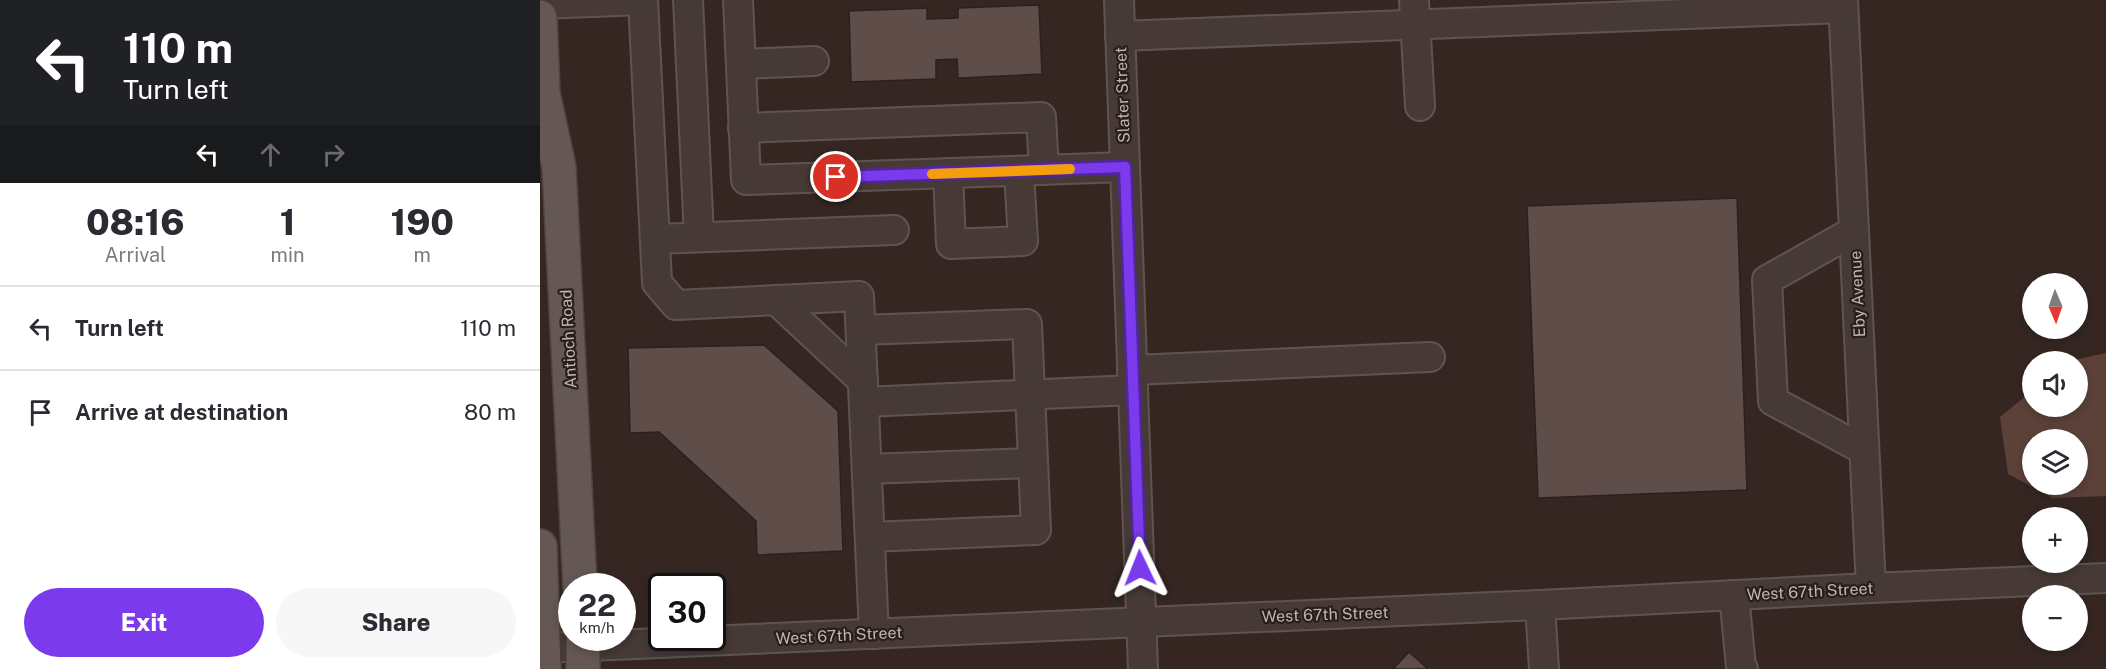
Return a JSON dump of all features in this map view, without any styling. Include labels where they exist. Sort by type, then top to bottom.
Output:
[{"type":"main road","name":"Antioch Road","points":[[540,17],[541,101],[559,167],[579,573]]},
{"type":"main road","points":[[540,546],[544,658]]},
{"type":"street","points":[[540,4],[643,0],[657,283],[676,305],[860,296],[874,633]]},
{"type":"street","points":[[688,0],[699,237]]},
{"type":"street","points":[[738,0],[746,180],[1125,167]]},
{"type":"street","name":"Slater Street","points":[[1119,0],[1143,669]]},
{"type":"street","points":[[1120,36],[1415,12],[1843,4]]},
{"type":"street","name":"Eby Avenue","points":[[1843,4],[1871,588]]},
{"type":"street","points":[[1415,12],[1420,106]]},
{"type":"street","points":[[741,64],[814,61]]},
{"type":"street","points":[[743,128],[1041,117],[1023,241],[951,244],[948,173]]},
{"type":"street","points":[[655,239],[894,230]]},
{"type":"street","points":[[1854,231],[1767,280],[1773,401],[1864,450]]},
{"type":"street","points":[[776,300],[864,392],[1029,395],[1132,380],[1430,357]]},
{"type":"street","points":[[861,330],[1027,324],[1036,530],[870,537]]},
{"type":"street","points":[[867,469],[1033,463]]},
{"type":"street","name":"West 67th Street","points":[[636,648],[874,633],[2106,578]]},
{"type":"street","points":[[1734,595],[1741,668],[1743,669]]},
{"type":"street","points":[[1540,605],[1544,669]]},
{"type":"street","name":"West 67th Street","points":[[544,658],[583,651]]},
{"type":"shaded area","points":[[2106,353],[2106,496],[2053,498],[2047,495],[2088,495],[2088,429],[2022,429],[2022,481],[2008,474],[2000,417],[2022,399],[2022,417],[2088,417],[2088,357]]},
{"type":"building","points":[[1039,5],[1042,74],[958,78],[957,59],[936,60],[936,79],[851,82],[849,11],[927,8],[927,19],[958,18],[958,8]]},
{"type":"building","points":[[1737,198],[1747,490],[1538,498],[1527,206]]},
{"type":"building","points":[[764,345],[838,411],[843,551],[757,555],[756,521],[659,432],[630,433],[628,348]]},
{"type":"building","points":[[1409,652],[1428,669],[1393,669]]},
{"type":"slow traffic","points":[[932,174],[1070,169]]},
{"type":"route","points":[[836,177],[1125,167],[1140,568]]}]
